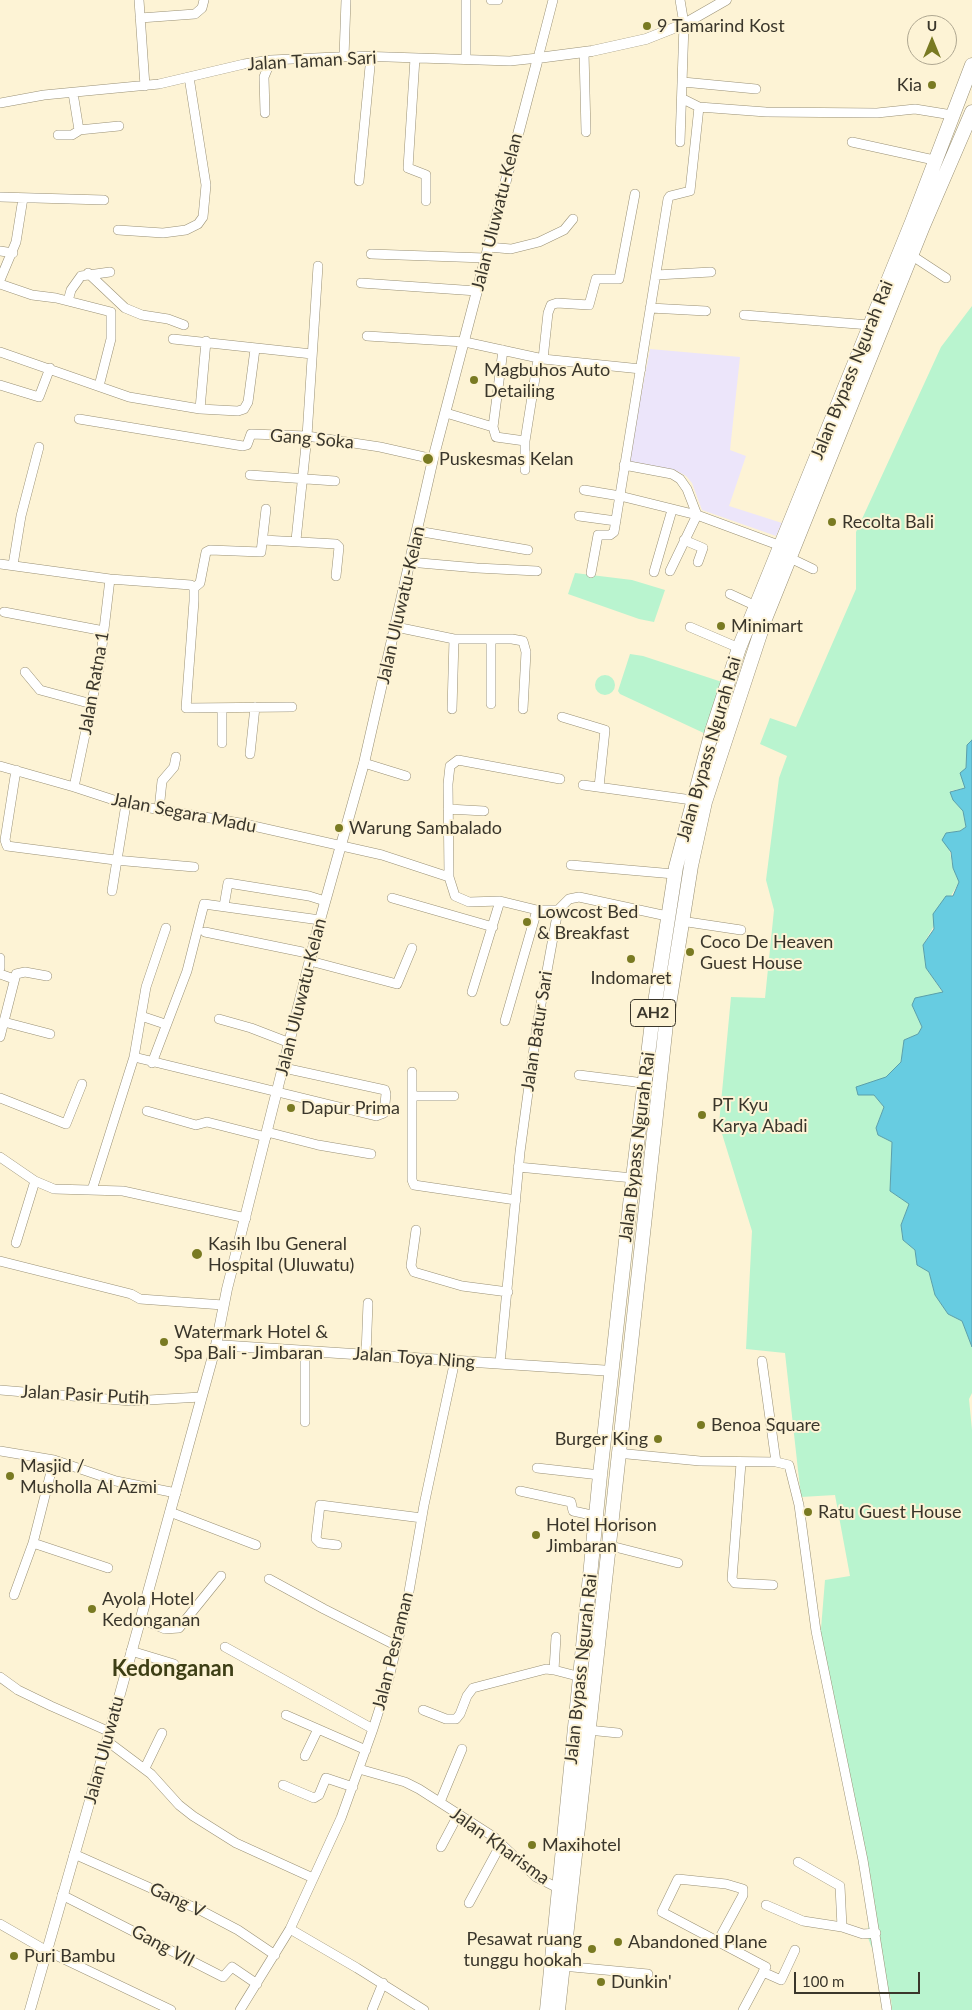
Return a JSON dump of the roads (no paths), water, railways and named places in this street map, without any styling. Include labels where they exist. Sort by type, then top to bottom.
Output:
[{"type":"highway","name":"Jalan Bypass Ngurah Rai","points":[[547,2010],[558,1888],[588,1730],[617,1453],[666,1024],[681,921],[705,802],[765,619],[911,255],[934,160],[972,65]]},
{"type":"highway","name":"Jalan Bypass Ngurah Rai","points":[[574,1796],[581,1677],[600,1475],[644,1086],[674,874],[692,800],[739,648],[870,325],[972,112]]},
{"type":"highway","points":[[612,1371],[626,1373]]},
{"type":"highway","name":"Jalan Bypass Ngurah Rai","points":[[558,2010],[570,1825]]},
{"type":"street","points":[[139,0],[146,86]]},
{"type":"street","points":[[140,18],[195,14],[202,8],[204,0]]},
{"type":"street","points":[[344,57],[346,0]]},
{"type":"street","points":[[466,0],[466,59]]},
{"type":"street","points":[[491,0],[498,0]]},
{"type":"street","points":[[553,0],[538,58],[584,52],[646,39],[684,24],[715,3],[726,0]]},
{"type":"street","points":[[680,0],[684,24],[680,142]]},
{"type":"street","points":[[584,52],[586,132]]},
{"type":"street","points":[[359,181],[371,56]]},
{"type":"street","name":"Jalan Taman Sari","points":[[0,103],[30,97],[146,86],[244,64],[271,60],[371,56],[510,61],[538,58]]},
{"type":"street","points":[[415,58],[408,168],[426,175],[426,201]]},
{"type":"street","name":"Jalan Uluwatu-Kelan","points":[[216,1345],[223,1305],[320,920],[364,763],[434,459],[538,58]]},
{"type":"street","points":[[265,113],[264,77],[271,60]]},
{"type":"street","points":[[118,230],[163,233],[186,230],[198,224],[203,217],[206,185],[189,77]]},
{"type":"street","points":[[683,82],[756,89]]},
{"type":"street","points":[[72,93],[80,130]]},
{"type":"street","points":[[682,99],[699,108],[766,112],[877,113],[915,109],[952,115]]},
{"type":"street","points":[[591,573],[598,536],[613,534],[668,200],[670,196],[690,190],[699,108]]},
{"type":"street","points":[[58,135],[72,135],[80,130],[119,126]]},
{"type":"street","points":[[852,142],[934,160]]},
{"type":"street","points":[[525,470],[525,441],[551,305],[557,303],[588,306],[596,279],[613,280],[619,278],[635,194]]},
{"type":"street","points":[[0,197],[104,200]]},
{"type":"street","points":[[23,198],[20,228],[13,253],[0,282],[32,295],[68,301],[112,314],[111,339],[99,386]]},
{"type":"street","points":[[488,247],[511,248],[539,242],[564,230],[573,219]]},
{"type":"street","points":[[0,251],[13,253]]},
{"type":"street","points":[[370,254],[485,258]]},
{"type":"street","points":[[911,255],[946,278]]},
{"type":"street","points":[[296,540],[307,436],[318,266]]},
{"type":"street","points":[[68,301],[76,280],[88,273],[110,272]]},
{"type":"street","points":[[656,276],[711,272]]},
{"type":"street","points":[[88,273],[125,308],[142,315],[168,319],[184,325]]},
{"type":"street","points":[[361,283],[477,291]]},
{"type":"street","points":[[650,308],[706,311]]},
{"type":"street","points":[[744,315],[870,325]]},
{"type":"street","points":[[368,336],[464,342],[540,359],[641,369]]},
{"type":"street","points":[[173,339],[206,341],[255,349],[312,354]]},
{"type":"street","points":[[200,409],[206,341]]},
{"type":"street","points":[[0,352],[141,400],[200,409],[238,411],[244,409],[248,402],[255,349]]},
{"type":"street","points":[[503,350],[493,427],[496,437],[525,441]]},
{"type":"street","points":[[0,385],[39,397],[50,368]]},
{"type":"street","points":[[446,413],[493,427]]},
{"type":"street","name":"Gang Soka","points":[[79,419],[243,446],[247,444],[251,434],[307,436],[380,447],[434,459]]},
{"type":"street","points":[[13,565],[21,516],[39,447]]},
{"type":"street","points":[[624,465],[676,476],[687,489],[697,515],[670,572]]},
{"type":"street","points":[[250,475],[303,481],[335,482]]},
{"type":"street","points":[[584,490],[620,496],[697,515],[781,546]]},
{"type":"street","points":[[266,510],[262,550],[259,552],[210,550],[206,552],[200,583],[194,588],[185,706],[188,709],[292,707]]},
{"type":"street","points":[[654,572],[672,510]]},
{"type":"street","points":[[579,516],[616,521]]},
{"type":"street","points":[[417,531],[528,550]]},
{"type":"street","points":[[263,540],[296,540],[338,545],[336,576]]},
{"type":"street","points":[[684,540],[703,548],[698,562]]},
{"type":"street","points":[[790,558],[813,569]]},
{"type":"street","points":[[409,562],[538,571]]},
{"type":"street","points":[[0,564],[110,579],[190,585],[194,588]]},
{"type":"street","name":"Jalan Ratna 1","points":[[74,787],[92,704],[110,579]]},
{"type":"street","points":[[730,594],[756,606]]},
{"type":"street","points":[[4,612],[104,631]]},
{"type":"street","points":[[396,626],[454,639],[518,640],[526,645],[522,710]]},
{"type":"street","points":[[690,626],[739,648]]},
{"type":"street","points":[[452,709],[454,639]]},
{"type":"street","points":[[491,704],[492,640]]},
{"type":"street","points":[[25,672],[40,690],[92,704]]},
{"type":"street","points":[[250,754],[255,707]]},
{"type":"street","points":[[222,708],[222,743]]},
{"type":"street","points":[[562,717],[605,730],[599,786]]},
{"type":"street","points":[[159,810],[162,781],[174,767],[176,757]]},
{"type":"street","points":[[560,779],[455,761],[451,764],[449,771],[448,809],[449,877],[454,894],[460,900],[500,901],[537,910],[558,910],[569,900],[579,897],[667,916]]},
{"type":"street","points":[[364,763],[406,776]]},
{"type":"street","name":"Jalan Segara Madu","points":[[0,766],[126,804],[240,823],[340,847]]},
{"type":"street","points":[[16,770],[6,845],[115,860],[194,867]]},
{"type":"street","points":[[582,785],[692,800]]},
{"type":"street","points":[[112,891],[115,860],[126,804]]},
{"type":"street","points":[[448,809],[484,811]]},
{"type":"street","points":[[340,847],[382,855],[449,877]]},
{"type":"street","points":[[571,865],[674,874]]},
{"type":"street","points":[[224,906],[228,883],[309,896],[325,901]]},
{"type":"street","points":[[392,898],[493,927]]},
{"type":"street","points":[[472,992],[500,901]]},
{"type":"street","points":[[152,1062],[186,971],[203,904],[320,920]]},
{"type":"street","points":[[505,1021],[537,910]]},
{"type":"street","name":"Jalan Batur Sari","points":[[500,1364],[518,1167],[537,1026],[558,910]]},
{"type":"street","points":[[681,921],[741,930]]},
{"type":"street","points":[[92,1190],[134,1057],[148,981],[166,928]]},
{"type":"street","points":[[205,932],[311,957],[396,984],[399,982],[412,948]]},
{"type":"street","points":[[0,958],[0,968]]},
{"type":"street","points":[[0,1037],[14,979],[18,973],[47,976]]},
{"type":"street","points":[[0,974],[14,979]]},
{"type":"street","points":[[141,1016],[165,1024]]},
{"type":"street","points":[[219,1019],[251,1028],[290,1043]]},
{"type":"street","points":[[4,1022],[50,1034]]},
{"type":"street","points":[[134,1057],[376,1116],[384,1113],[385,1090],[284,1068]]},
{"type":"street","points":[[412,1072],[412,1180],[414,1185],[516,1200]]},
{"type":"street","points":[[579,1075],[636,1082],[644,1086]]},
{"type":"street","points":[[0,1098],[66,1124],[82,1084]]},
{"type":"street","points":[[412,1096],[454,1096]]},
{"type":"street","points":[[147,1111],[196,1125],[207,1122],[371,1154]]},
{"type":"street","points":[[0,1157],[35,1181],[58,1190],[132,1192],[246,1218]]},
{"type":"street","points":[[518,1167],[633,1178]]},
{"type":"street","points":[[16,1244],[35,1181]]},
{"type":"street","points":[[416,1230],[411,1266],[414,1272],[462,1286],[508,1292]]},
{"type":"street","points":[[0,1261],[131,1294],[140,1299],[223,1305]]},
{"type":"street","points":[[366,1354],[368,1303]]},
{"type":"street","name":"Jalan Toya Ning","points":[[216,1345],[612,1371]]},
{"type":"street","name":"Jalan Uluwatu","points":[[30,2010],[141,1619],[216,1345]]},
{"type":"street","points":[[304,1422],[305,1351]]},
{"type":"street","name":"Jalan Pesraman","points":[[240,2010],[290,1930],[360,1769],[397,1646],[455,1360]]},
{"type":"street","points":[[762,1360],[776,1462]]},
{"type":"street","name":"Jalan Pasir Putih","points":[[0,1390],[131,1401],[200,1398]]},
{"type":"street","points":[[0,1451],[54,1460],[116,1480],[176,1493]]},
{"type":"street","points":[[617,1453],[741,1463],[788,1463],[794,1475],[816,1631],[864,1860],[886,2010]]},
{"type":"street","points":[[14,1595],[34,1543],[54,1460]]},
{"type":"street","points":[[741,1463],[732,1579],[735,1583],[773,1585]]},
{"type":"street","points":[[538,1468],[600,1475]]},
{"type":"street","points":[[520,1491],[571,1502],[574,1511],[596,1516]]},
{"type":"street","points":[[337,1544],[320,1543],[316,1539],[320,1505],[422,1518]]},
{"type":"street","points":[[170,1512],[256,1545]]},
{"type":"street","points":[[34,1543],[108,1568]]},
{"type":"street","points":[[607,1545],[678,1563]]},
{"type":"street","points":[[141,1619],[165,1629],[177,1629],[221,1576]]},
{"type":"street","points":[[270,1579],[324,1610],[397,1646]]},
{"type":"street","points":[[554,1670],[556,1637]]},
{"type":"street","points":[[226,1647],[373,1729]]},
{"type":"street","points":[[131,1651],[174,1664]]},
{"type":"street","points":[[423,1710],[446,1719],[456,1719],[473,1688],[546,1669],[581,1677]]},
{"type":"street","points":[[0,1677],[18,1690],[108,1736],[145,1768],[193,1816],[228,1839],[313,1878]]},
{"type":"street","points":[[286,1715],[366,1750]]},
{"type":"street","points":[[305,1756],[318,1729]]},
{"type":"street","points":[[588,1730],[618,1733]]},
{"type":"street","points":[[145,1768],[162,1733]]},
{"type":"street","points":[[440,1802],[462,1749]]},
{"type":"street","name":"Jalan Kharisma","points":[[360,1769],[405,1782],[440,1802],[501,1844],[536,1877],[558,1888]]},
{"type":"street","points":[[283,1785],[314,1798],[318,1795],[326,1778],[353,1787]]},
{"type":"street","points":[[441,1847],[458,1815]]},
{"type":"street","points":[[469,1903],[501,1844]]},
{"type":"street","name":"Gang V","points":[[74,1854],[200,1910],[238,1930],[275,1955]]},
{"type":"street","points":[[798,1862],[840,1886],[842,1927]]},
{"type":"street","points":[[718,1941],[743,1896],[743,1889],[726,1884],[678,1879],[662,1912],[766,1967],[743,2010]]},
{"type":"street","name":"Gang VII","points":[[62,1895],[221,1976],[225,1977],[232,1967],[257,1984]]},
{"type":"street","points":[[766,1905],[803,1921],[842,1927],[863,1934],[876,1933]]},
{"type":"street","points":[[0,1924],[47,1951],[170,2010]]},
{"type":"street","points":[[290,1930],[383,1983],[424,2010]]},
{"type":"street","points":[[763,1972],[781,1980],[795,1950]]},
{"type":"street","points":[[562,1966],[648,1974]]},
{"type":"street","points":[[372,2010],[383,1983]]},
{"type":"water","points":[[972,740],[972,1347],[962,1321],[948,1314],[935,1295],[929,1272],[917,1265],[915,1250],[903,1240],[901,1225],[909,1204],[890,1191],[892,1142],[878,1135],[876,1128],[884,1107],[874,1095],[858,1095],[856,1087],[886,1077],[901,1062],[904,1040],[918,1034],[922,1027],[912,1005],[915,998],[943,992],[926,968],[923,945],[934,929],[933,914],[946,896],[953,896],[959,882],[953,868],[951,852],[942,840],[946,833],[960,831],[966,827],[963,811],[953,800],[950,792],[965,788],[960,773],[966,768],[967,745]]},
{"type":"place","name":"9 Tamarind Kost","points":[[647,26]]},
{"type":"place","name":"Kia","points":[[932,85]]},
{"type":"place","name":"Magbuhos Auto Detailing","points":[[474,380]]},
{"type":"place","name":"Puskesmas Kelan","points":[[428,459]]},
{"type":"place","name":"Recolta Bali","points":[[832,522]]},
{"type":"place","name":"Minimart","points":[[721,626]]},
{"type":"place","name":"Warung Sambalado","points":[[339,828]]},
{"type":"place","name":"Lowcost Bed & Breakfast","points":[[527,922]]},
{"type":"place","name":"Coco De Heaven Guest House","points":[[690,952]]},
{"type":"place","name":"Indomaret","points":[[631,959]]},
{"type":"place","name":"Dapur Prima","points":[[291,1108]]},
{"type":"place","name":"PT Kyu Karya Abadi","points":[[702,1115]]},
{"type":"place","name":"Kasih Ibu General Hospital (Uluwatu)","points":[[197,1254]]},
{"type":"place","name":"Watermark Hotel & Spa Bali - Jimbaran","points":[[164,1342]]},
{"type":"place","name":"Benoa Square","points":[[701,1425]]},
{"type":"place","name":"Burger King","points":[[658,1439]]},
{"type":"place","name":"Masjid / Musholla Al Azmi","points":[[10,1476]]},
{"type":"place","name":"Ratu Guest House","points":[[808,1512]]},
{"type":"place","name":"Hotel Horison Jimbaran","points":[[536,1535]]},
{"type":"place","name":"Ayola Hotel Kedonganan","points":[[92,1609]]},
{"type":"place","name":"Maxihotel","points":[[532,1845]]},
{"type":"place","name":"Abandoned Plane","points":[[618,1942]]},
{"type":"place","name":"Pesawat ruang tunggu hookah","points":[[592,1949]]},
{"type":"place","name":"Puri Bambu","points":[[14,1956]]},
{"type":"place","name":"Dunkin'","points":[[601,1982]]},
{"type":"district","name":"Kedonganan","points":[[173,1669]]}]
